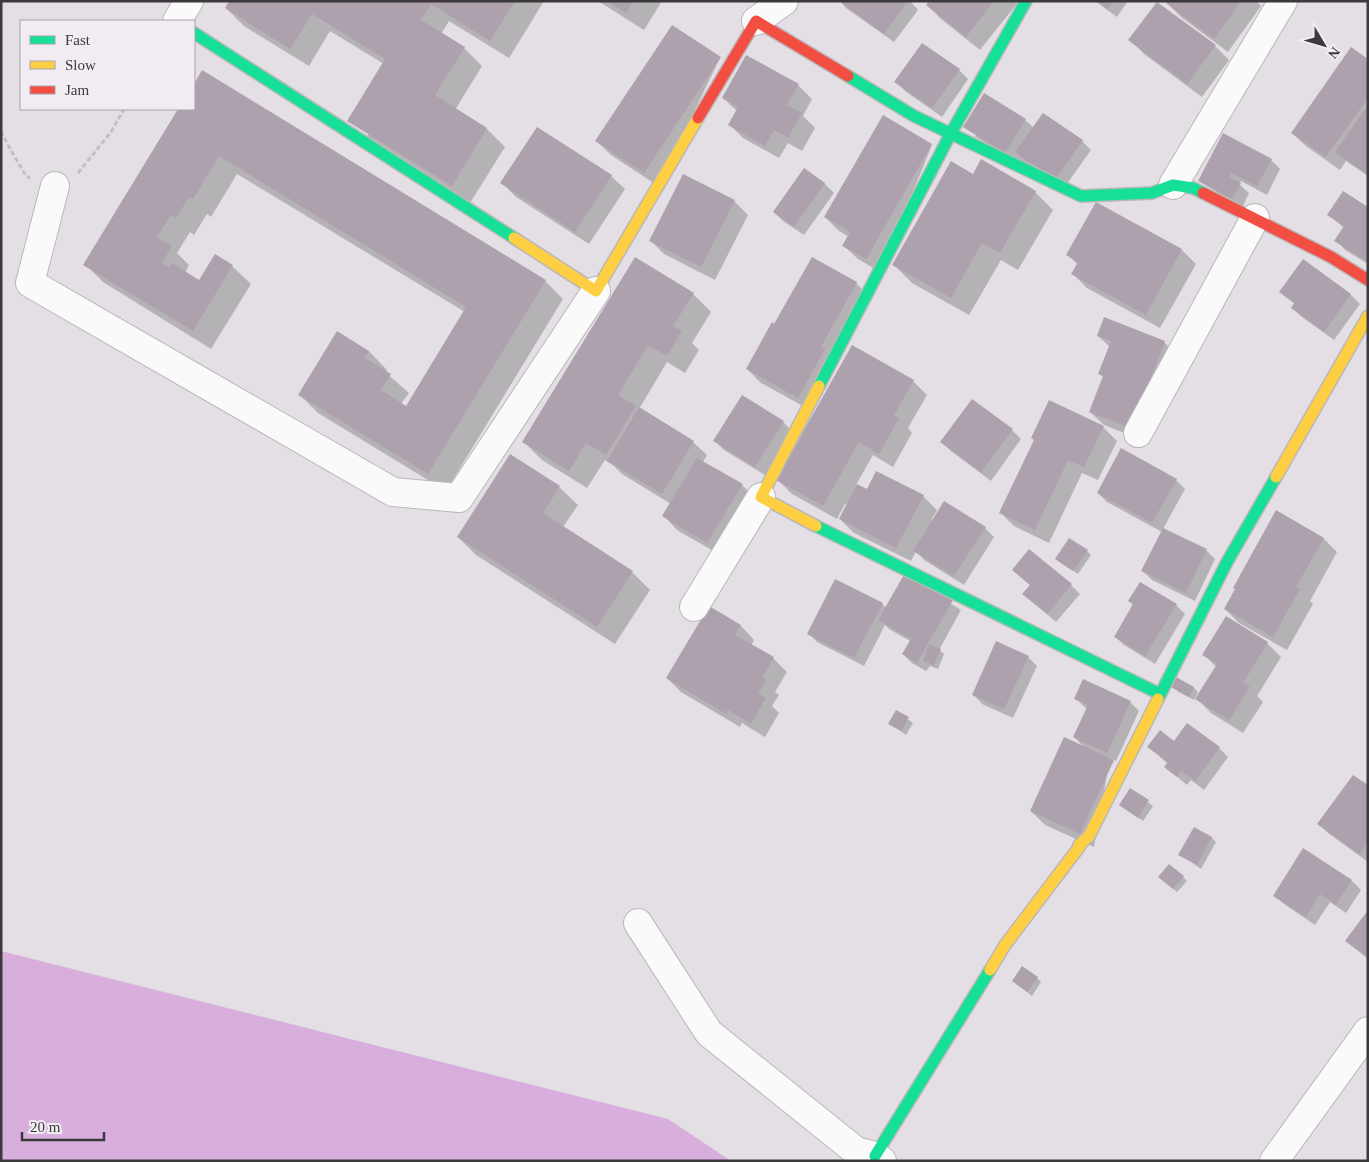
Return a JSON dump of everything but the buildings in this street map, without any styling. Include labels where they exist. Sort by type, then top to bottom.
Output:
[{"type":"street","points":[[178,20],[189,1]]},
{"type":"street","points":[[55,186],[30,283],[393,492],[460,498],[596,290],[756,21],[784,1]]},
{"type":"street","points":[[694,606],[761,497],[951,133],[1026,1]]},
{"type":"street","points":[[1173,185],[1283,1]]},
{"type":"street","points":[[756,21],[914,116],[1081,196],[1152,193],[1173,185],[1194,188],[1331,257],[1368,280]]},
{"type":"street","points":[[195,34],[596,290]]},
{"type":"street","points":[[1138,433],[1255,218]]},
{"type":"street","points":[[638,923],[709,1033],[856,1151],[879,1158],[1005,945],[1080,846],[1079,844],[1089,836],[1227,562],[1368,316]]},
{"type":"street","points":[[761,497],[1160,694]]},
{"type":"street","points":[[1277,1160],[1368,1031]]},
{"type":"path","points":[[1,131],[26,176],[38,184],[55,186],[77,174],[111,132],[123,110]]},
{"type":"shaded area","points":[[1,951],[668,1119],[731,1161],[1,1161]]},
{"type":"traffic: fast","points":[[819,386],[951,133],[1026,1]]},
{"type":"traffic: fast","points":[[195,34],[514,238]]},
{"type":"traffic: fast","points":[[848,76],[914,116],[1081,196],[1152,193],[1173,185],[1193,188],[1203,193]]},
{"type":"traffic: fast","points":[[1158,699],[1227,562],[1276,477]]},
{"type":"traffic: fast","points":[[816,526],[1160,694]]},
{"type":"traffic: fast","points":[[875,1156],[990,970]]},
{"type":"traffic: slow","points":[[514,238],[596,291],[698,118]]},
{"type":"traffic: slow","points":[[1276,477],[1368,316]]},
{"type":"traffic: slow","points":[[816,526],[761,497],[819,386]]},
{"type":"traffic: slow","points":[[990,970],[1005,945],[1079,845],[1089,836],[1158,699]]},
{"type":"traffic: jam","points":[[698,118],[756,21],[848,76]]},
{"type":"traffic: jam","points":[[1203,193],[1331,257],[1368,280]]}]
